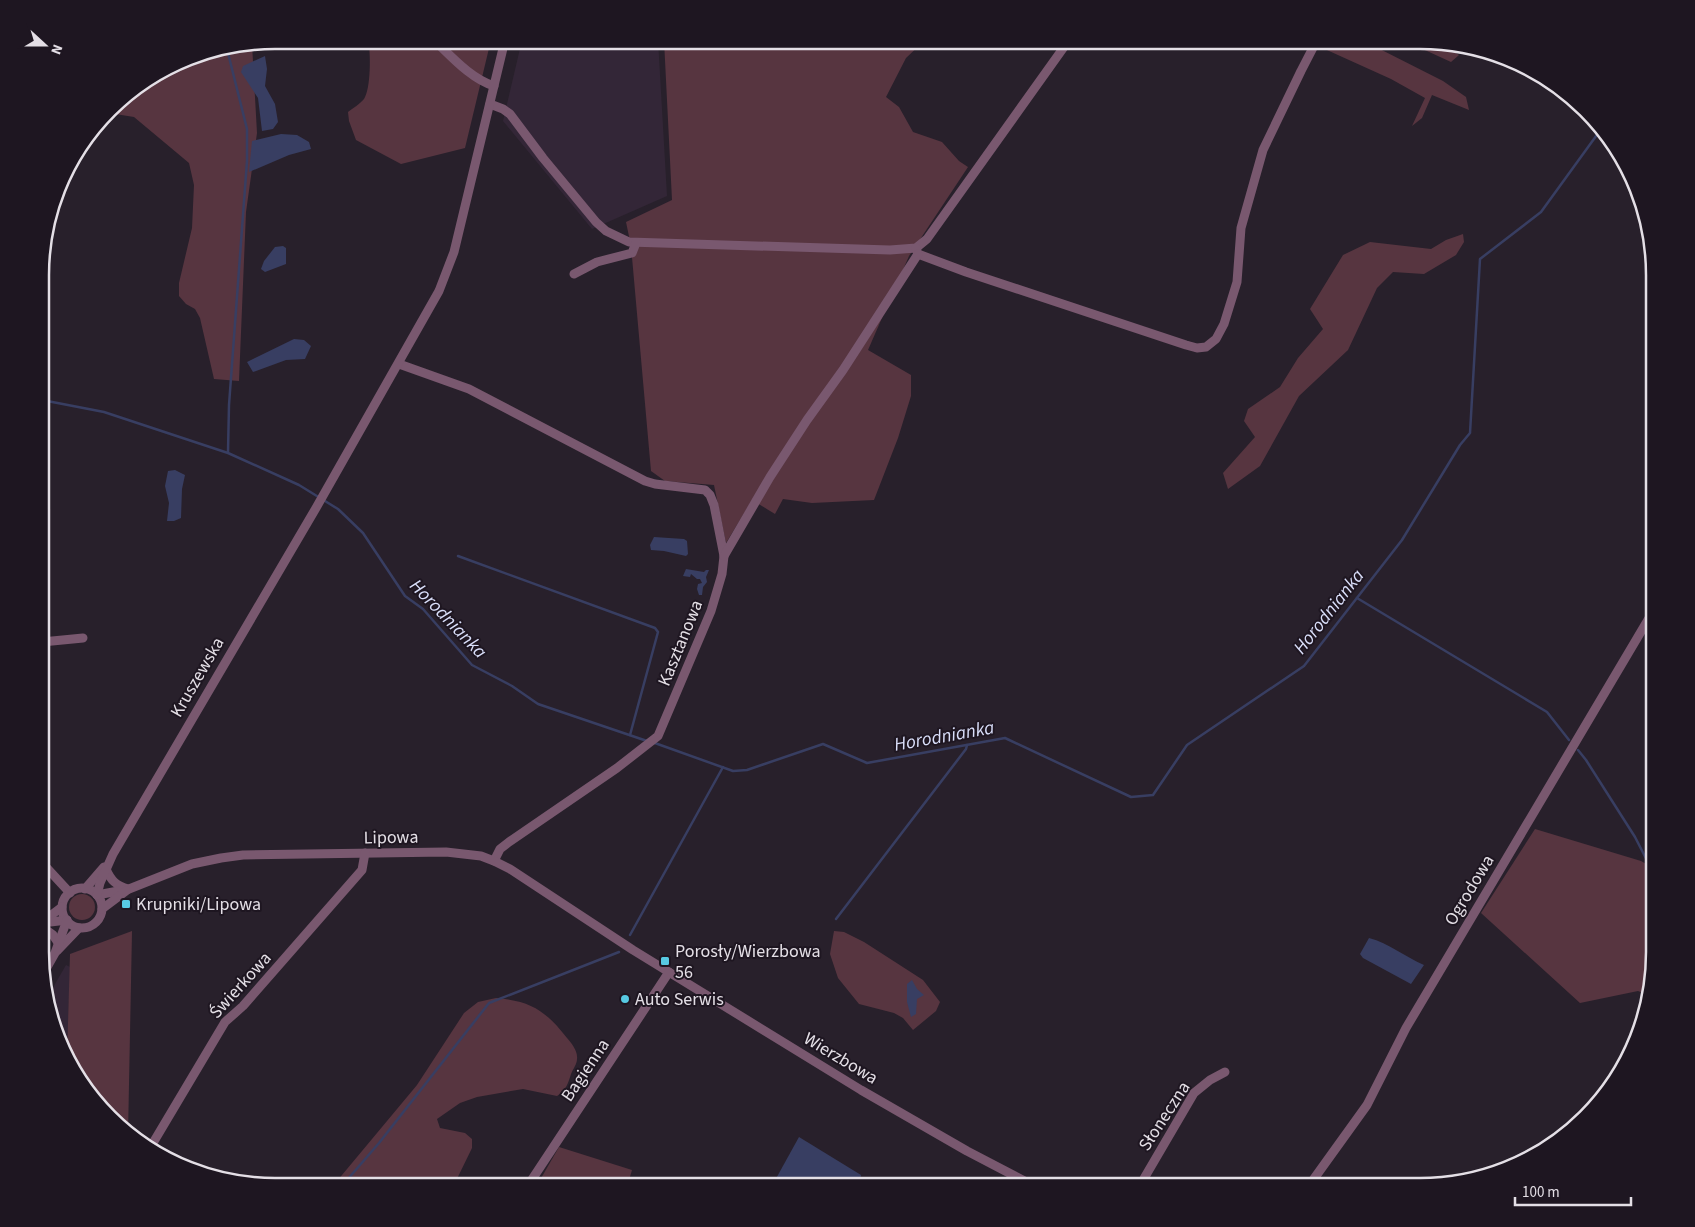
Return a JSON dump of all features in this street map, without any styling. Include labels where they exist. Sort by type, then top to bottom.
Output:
[{"type":"street","points":[[444,49],[478,78],[494,86]]},
{"type":"street","name":"Kruszewska","points":[[97,895],[107,866],[316,508],[439,291],[454,252],[503,49]]},
{"type":"street","points":[[724,556],[807,420],[843,370],[917,251],[1063,49]]},
{"type":"street","points":[[490,104],[510,114],[543,158],[596,222],[606,231],[636,243],[917,251],[966,272],[1197,348],[1206,347],[1216,339],[1224,324],[1237,282],[1241,228],[1263,150],[1312,49]]},
{"type":"street","points":[[574,274],[597,262],[632,252],[636,243]]},
{"type":"street","points":[[399,364],[469,389],[645,481],[705,490],[710,495],[714,506],[724,556]]},
{"type":"street","name":"Kasztanowa","points":[[494,861],[500,849],[508,842],[652,742],[684,677],[711,611],[722,574],[724,556]]},
{"type":"street","name":"Ogrodowa","points":[[1314,1178],[1367,1105],[1406,1028],[1646,622]]},
{"type":"street","points":[[49,641],[83,638]]},
{"type":"street","name":"Lipowa","points":[[97,895],[129,889],[192,864],[221,858],[263,854],[446,852],[481,856],[510,869],[633,950]]},
{"type":"street","name":"Świerkowa","points":[[153,1143],[225,1022],[253,995],[362,870],[365,853]]},
{"type":"street","points":[[107,866],[113,882],[118,886],[129,889]]},
{"type":"street","name":"Kruszewska","points":[[70,893],[85,888],[107,866]]},
{"type":"street","points":[[49,870],[70,893],[62,907],[49,917]]},
{"type":"street","points":[[55,953],[79,928],[93,925],[100,917],[101,902],[97,895],[85,888]]},
{"type":"street","name":"Lipowa","points":[[102,909],[129,889]]},
{"type":"street","points":[[62,907],[67,920],[79,928]]},
{"type":"street","points":[[49,922],[67,920]]},
{"type":"street","points":[[49,964],[59,944],[67,920]]},
{"type":"street","points":[[49,932],[59,944]]},
{"type":"street","name":"Wierzbowa","points":[[633,950],[861,1090],[967,1151],[1019,1178]]},
{"type":"street","name":"Bagienna","points":[[532,1178],[669,972]]},
{"type":"street","name":"Słoneczna","points":[[1143,1178],[1194,1093],[1210,1080],[1225,1072]]},
{"type":"shaded area","points":[[369,49],[489,49],[465,148],[401,164],[356,140],[349,121],[348,112],[364,99],[366,94],[370,70]]},
{"type":"shaded area","points":[[520,49],[659,49],[667,196],[592,229],[503,121]]},
{"type":"shaded area","points":[[664,49],[916,49],[906,58],[886,97],[899,107],[913,132],[942,142],[959,161],[968,167],[909,256],[868,350],[911,375],[911,396],[898,438],[874,500],[812,503],[783,499],[775,514],[752,500],[726,543],[714,485],[665,481],[651,471],[631,246],[626,222],[672,200]]},
{"type":"shaded area","points":[[1325,49],[1380,49],[1443,81],[1466,97],[1469,110],[1432,95],[1422,118],[1412,126],[1425,98],[1391,79]]},
{"type":"shaded area","points":[[1423,49],[1453,51],[1459,55],[1451,62]]},
{"type":"shaded area","points":[[252,50],[257,133],[246,212],[239,381],[214,379],[200,318],[195,309],[186,304],[179,296],[179,283],[192,228],[194,185],[189,163],[134,117],[116,114],[137,95],[162,79],[188,66],[216,56]]},
{"type":"shaded area","points":[[1463,234],[1464,242],[1456,255],[1424,274],[1393,272],[1377,288],[1348,350],[1299,396],[1260,466],[1228,489],[1223,473],[1255,437],[1244,421],[1248,409],[1280,387],[1298,358],[1323,329],[1310,309],[1343,255],[1370,242],[1431,249],[1446,240]]},
{"type":"shaded area","points":[[1535,829],[1641,861],[1646,864],[1646,967],[1642,993],[1638,991],[1580,1003],[1481,913]]},
{"type":"shaded area","points":[[82,894],[91,898],[95,907],[91,916],[82,920],[73,916],[69,907],[73,898]]},
{"type":"shaded area","points":[[132,931],[128,1124],[95,1090],[67,1042],[70,954]]},
{"type":"shaded area","points":[[834,931],[844,932],[864,942],[923,980],[940,1002],[936,1011],[913,1030],[903,1018],[894,1013],[859,1004],[838,978],[830,954]]},
{"type":"shaded area","points":[[66,965],[70,967],[67,1042],[56,1011],[52,989]]},
{"type":"shaded area","points":[[496,998],[508,999],[528,1005],[552,1020],[573,1045],[577,1053],[576,1065],[563,1091],[557,1096],[523,1089],[477,1097],[460,1103],[437,1119],[440,1128],[465,1133],[472,1139],[472,1148],[457,1178],[340,1178],[417,1085],[464,1013],[478,1002]]},
{"type":"shaded area","points":[[559,1147],[632,1170],[630,1178],[541,1178]]},
{"type":"water","points":[[265,56],[267,69],[265,86],[275,104],[278,122],[273,129],[262,131],[258,98],[241,72],[243,66]]},
{"type":"water","points":[[281,134],[297,135],[309,142],[311,149],[289,155],[249,172],[252,141]]},
{"type":"water","points":[[283,246],[286,248],[286,264],[265,272],[261,269],[264,261],[275,247]]},
{"type":"water","points":[[294,339],[304,340],[311,346],[305,359],[286,360],[253,372],[247,362]]},
{"type":"water","points":[[175,470],[185,475],[182,489],[181,518],[167,521],[169,503],[165,486],[168,471]]},
{"type":"water","points":[[654,537],[684,539],[687,541],[688,554],[686,556],[651,550],[650,545]]},
{"type":"water","points":[[686,569],[704,572],[709,570],[702,595],[699,595],[697,589],[698,584],[702,583],[700,579],[691,574],[690,577],[683,576]]},
{"type":"water","points":[[1369,938],[1383,943],[1424,965],[1411,984],[1363,958],[1360,954]]},
{"type":"water","points":[[912,980],[917,989],[924,995],[917,999],[916,1014],[911,1017],[907,1002],[907,984]]},
{"type":"water","points":[[799,1137],[861,1175],[860,1178],[776,1178]]},
{"type":"waterway","points":[[228,54],[247,129],[247,161],[229,405],[228,452]]},
{"type":"waterway","name":"Horodnianka","points":[[652,742],[733,771],[747,770],[823,744],[867,763],[1005,738],[1131,797],[1153,795],[1187,745],[1304,666],[1402,540],[1460,445],[1470,433],[1480,259],[1541,212],[1597,134]]},
{"type":"waterway","name":"Horodnianka","points":[[49,401],[104,412],[228,453],[299,485],[338,509],[363,533],[405,596],[423,609],[472,665],[512,686],[538,704],[647,741]]},
{"type":"waterway","points":[[458,556],[655,628],[658,632],[630,735]]},
{"type":"waterway","points":[[1357,598],[1547,712],[1569,740]]},
{"type":"waterway","points":[[836,919],[966,749],[967,745]]},
{"type":"waterway","points":[[1578,750],[1635,837],[1646,858]]},
{"type":"waterway","points":[[630,935],[723,767]]},
{"type":"waterway","points":[[349,1178],[379,1143],[489,1003],[619,952]]},
{"type":"place","name":"Krupniki/Lipowa","points":[[126,904]]},
{"type":"place","name":"Porosły/Wierzbowa 56","points":[[665,961]]},
{"type":"place","name":"Auto Serwis","points":[[625,999]]}]
